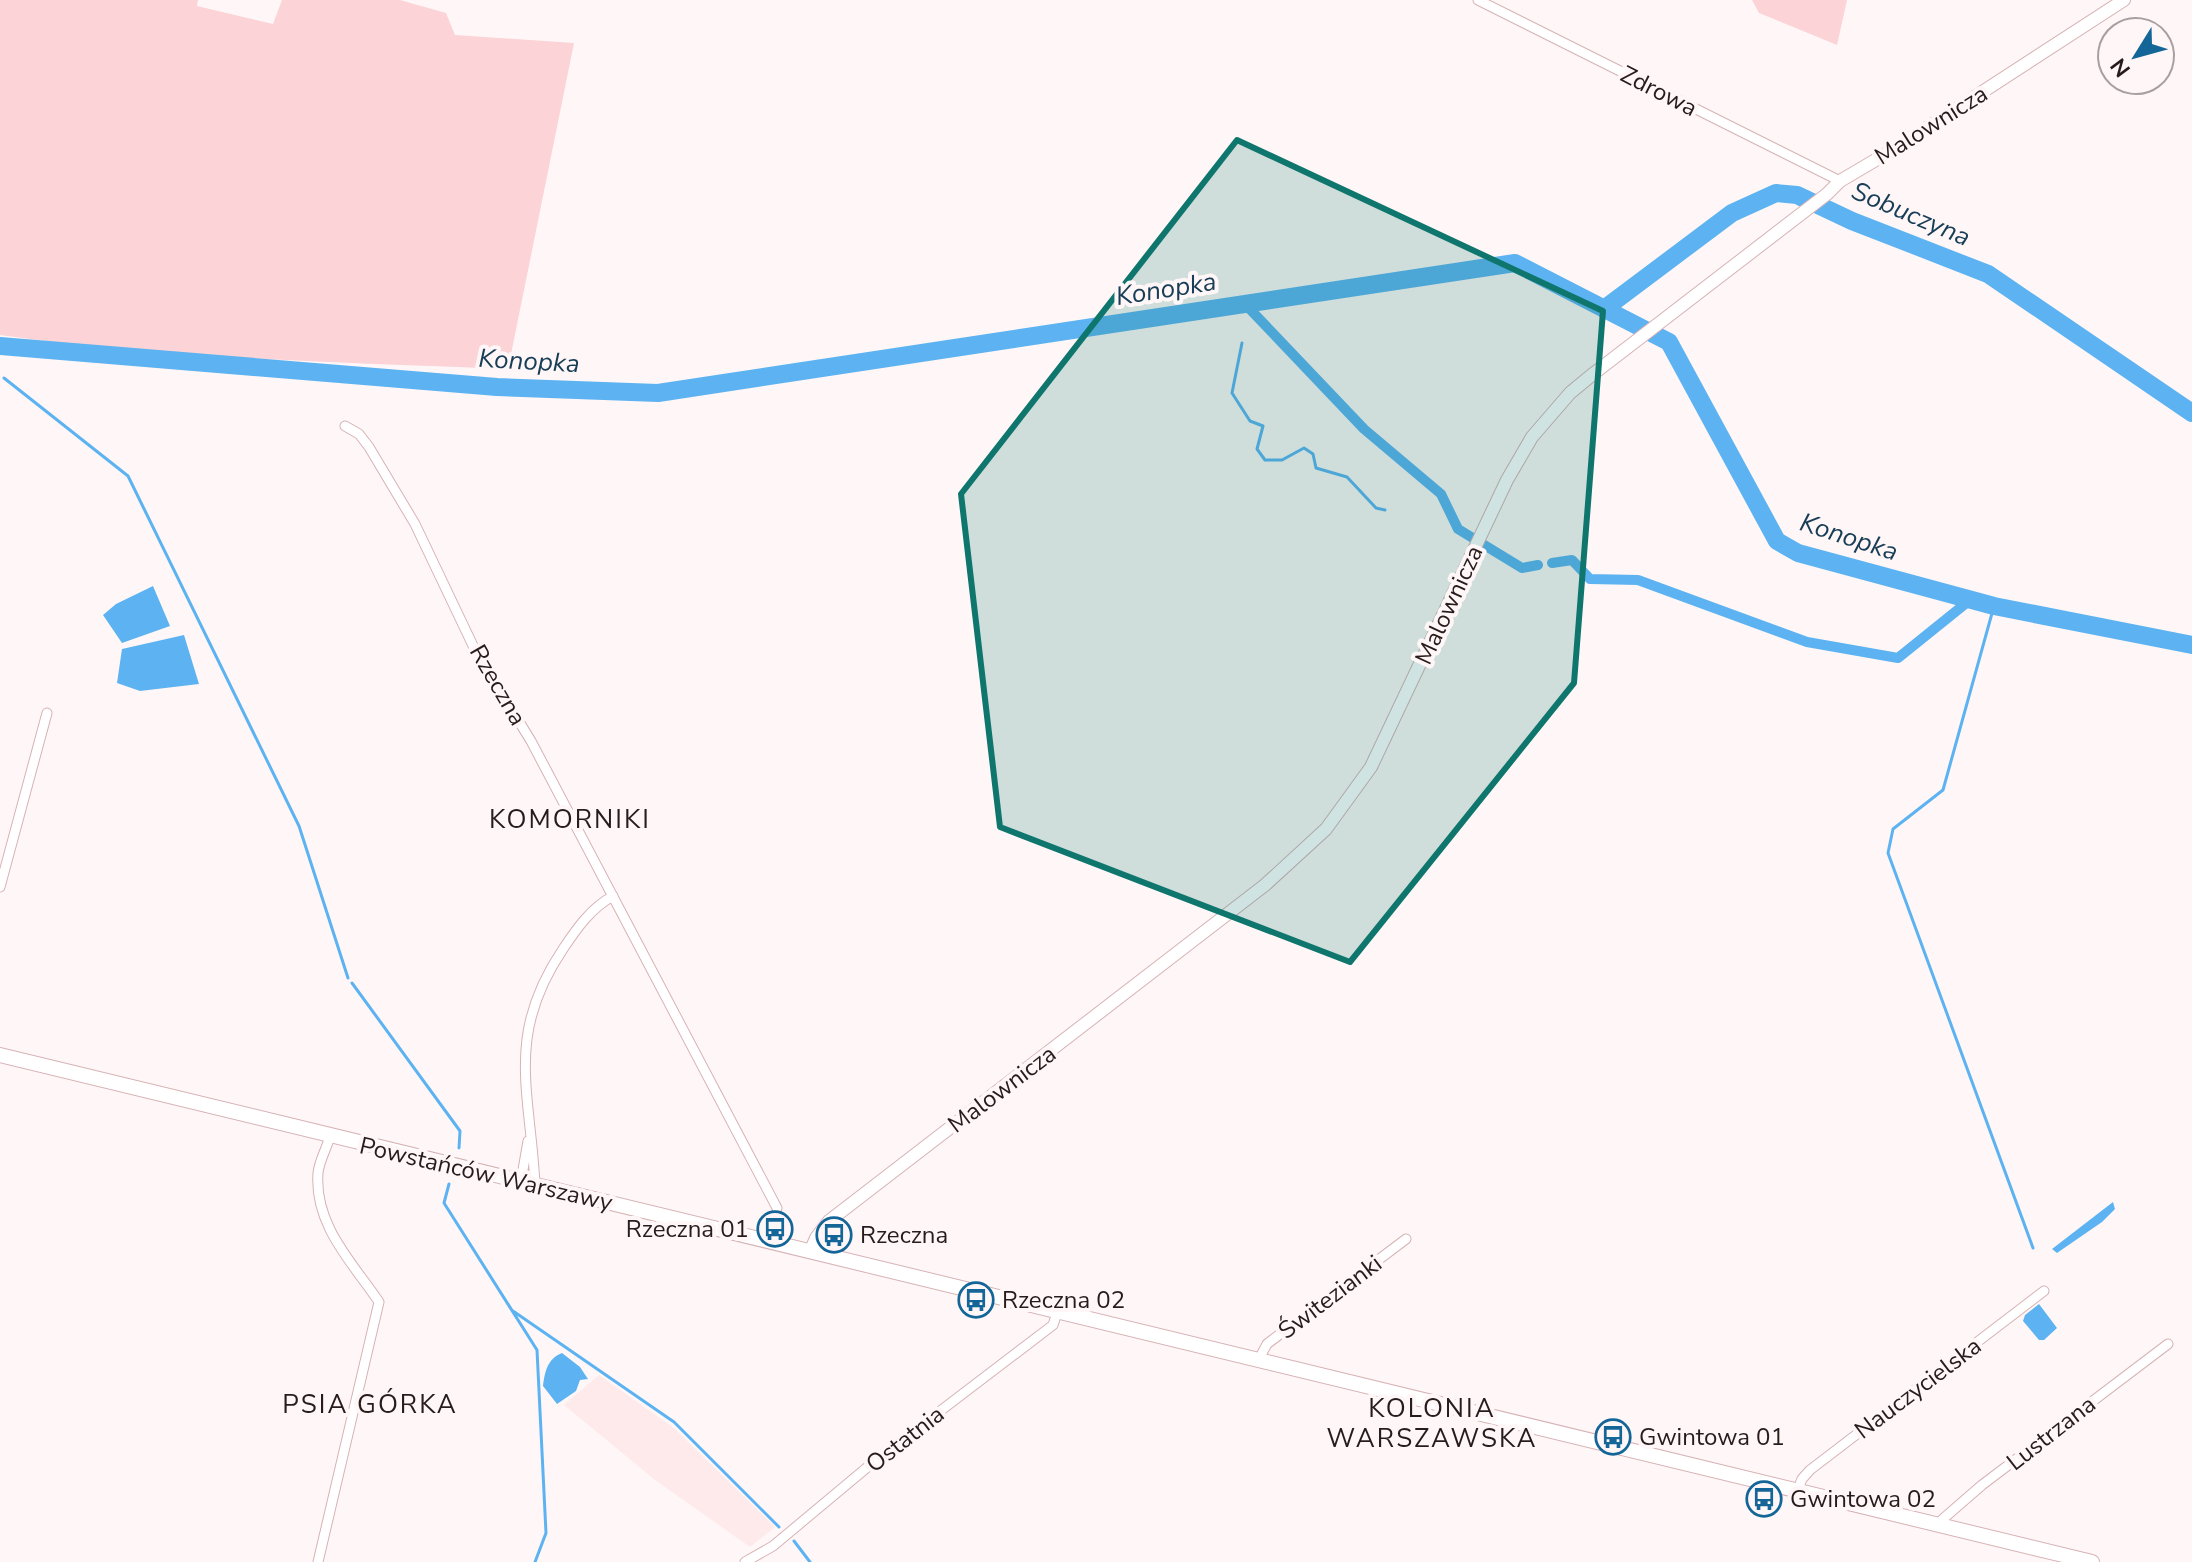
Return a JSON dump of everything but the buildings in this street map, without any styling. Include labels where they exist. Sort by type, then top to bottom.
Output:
[{"type":"main road","name":"Powstańców Warszawy","points":[[0,1055],[2092,1562]]},
{"type":"street","name":"Zdrowa","points":[[1478,0],[1840,181]]},
{"type":"street","name":"Malownicza","points":[[810,1252],[829,1221],[1265,885],[1326,829],[1371,767],[1532,437],[1570,393],[1840,181],[2124,0]]},
{"type":"street","name":"Rzeczna","points":[[345,426],[359,434],[369,447],[415,524],[476,652],[531,741],[777,1208]]},
{"type":"street","points":[[0,887],[47,713]]},
{"type":"street","points":[[528,1182],[529,1133],[524,1061],[528,1025],[548,971],[578,928],[601,902],[613,896]]},
{"type":"street","points":[[318,1562],[379,1302],[331,1238],[318,1196],[318,1170],[330,1136]]},
{"type":"street","name":"Świtezianki","points":[[1259,1359],[1267,1344],[1406,1239]]},
{"type":"street","name":"Nauczycielska","points":[[1798,1489],[1810,1470],[2044,1291]]},
{"type":"street","name":"Ostatnia","points":[[745,1562],[773,1546],[876,1460],[1053,1325],[1058,1310]]},
{"type":"street","name":"Lustrzana","points":[[1936,1525],[1982,1485],[2168,1344]]},
{"type":"highlighted area","points":[[1237,140],[1603,311],[1574,683],[1350,962],[1000,827],[961,494]]},
{"type":"shaded area","points":[[0,0],[198,0],[197,6],[273,24],[282,0],[400,0],[446,13],[455,35],[574,43],[508,369],[190,354],[0,335]]},
{"type":"shaded area","points":[[1752,0],[1847,0],[1837,45],[1759,13]]},
{"type":"shaded area","points":[[599,1375],[674,1428],[775,1527],[750,1547],[655,1480],[564,1405]]},
{"type":"water","points":[[153,586],[170,626],[122,643],[103,615],[116,604]]},
{"type":"water","points":[[184,635],[199,684],[140,691],[117,683],[122,649]]},
{"type":"water","points":[[2113,1202],[2115,1209],[2102,1222],[2057,1253],[2052,1249]]},
{"type":"water","points":[[2039,1304],[2057,1328],[2044,1340],[2039,1340],[2023,1321],[2025,1315]]},
{"type":"water","points":[[562,1353],[580,1367],[588,1379],[580,1380],[576,1391],[557,1404],[543,1386],[550,1362]]},
{"type":"waterway","name":"Sobuczyna","points":[[1604,309],[1732,213],[1776,193],[1797,195],[1852,221],[1988,274],[2192,413]]},
{"type":"waterway","name":"Konopka","points":[[0,346],[497,387],[658,393],[1515,263],[1669,342],[1777,541],[1798,553],[1994,606],[2192,645]]},
{"type":"waterway","points":[[1245,304],[1364,429],[1441,494],[1458,529],[1522,568],[1538,565]]},
{"type":"waterway","points":[[1242,343],[1232,393],[1250,421],[1263,426],[1257,449],[1265,460],[1282,460],[1304,448],[1313,454],[1316,468],[1347,477],[1376,508],[1385,510]]},
{"type":"waterway","points":[[4,378],[128,476],[299,826],[348,978]]},
{"type":"waterway","points":[[1552,563],[1572,560],[1590,579],[1638,580],[1807,642],[1898,658],[1970,600]]},
{"type":"waterway","points":[[1994,606],[1943,790],[1893,829],[1888,853],[2033,1248]]},
{"type":"waterway","points":[[352,983],[460,1131],[459,1148]]},
{"type":"waterway","points":[[449,1184],[444,1203],[537,1350],[546,1533],[535,1562]]},
{"type":"waterway","points":[[513,1311],[674,1422],[779,1527]]},
{"type":"waterway","points":[[794,1541],[810,1562]]},
{"type":"place","name":"Rzeczna 01","points":[[775,1229]]},
{"type":"place","name":"Rzeczna","points":[[834,1235]]},
{"type":"place","name":"Rzeczna 02","points":[[976,1300]]},
{"type":"place","name":"Gwintowa 01","points":[[1613,1437]]},
{"type":"place","name":"Gwintowa 02","points":[[1764,1499]]},
{"type":"district","name":"KOMORNIKI","points":[[570,819]]},
{"type":"district","name":"PSIA GÓRKA","points":[[370,1404]]},
{"type":"district","name":"KOLONIA WARSZAWSKA","points":[[1432,1423]]}]
